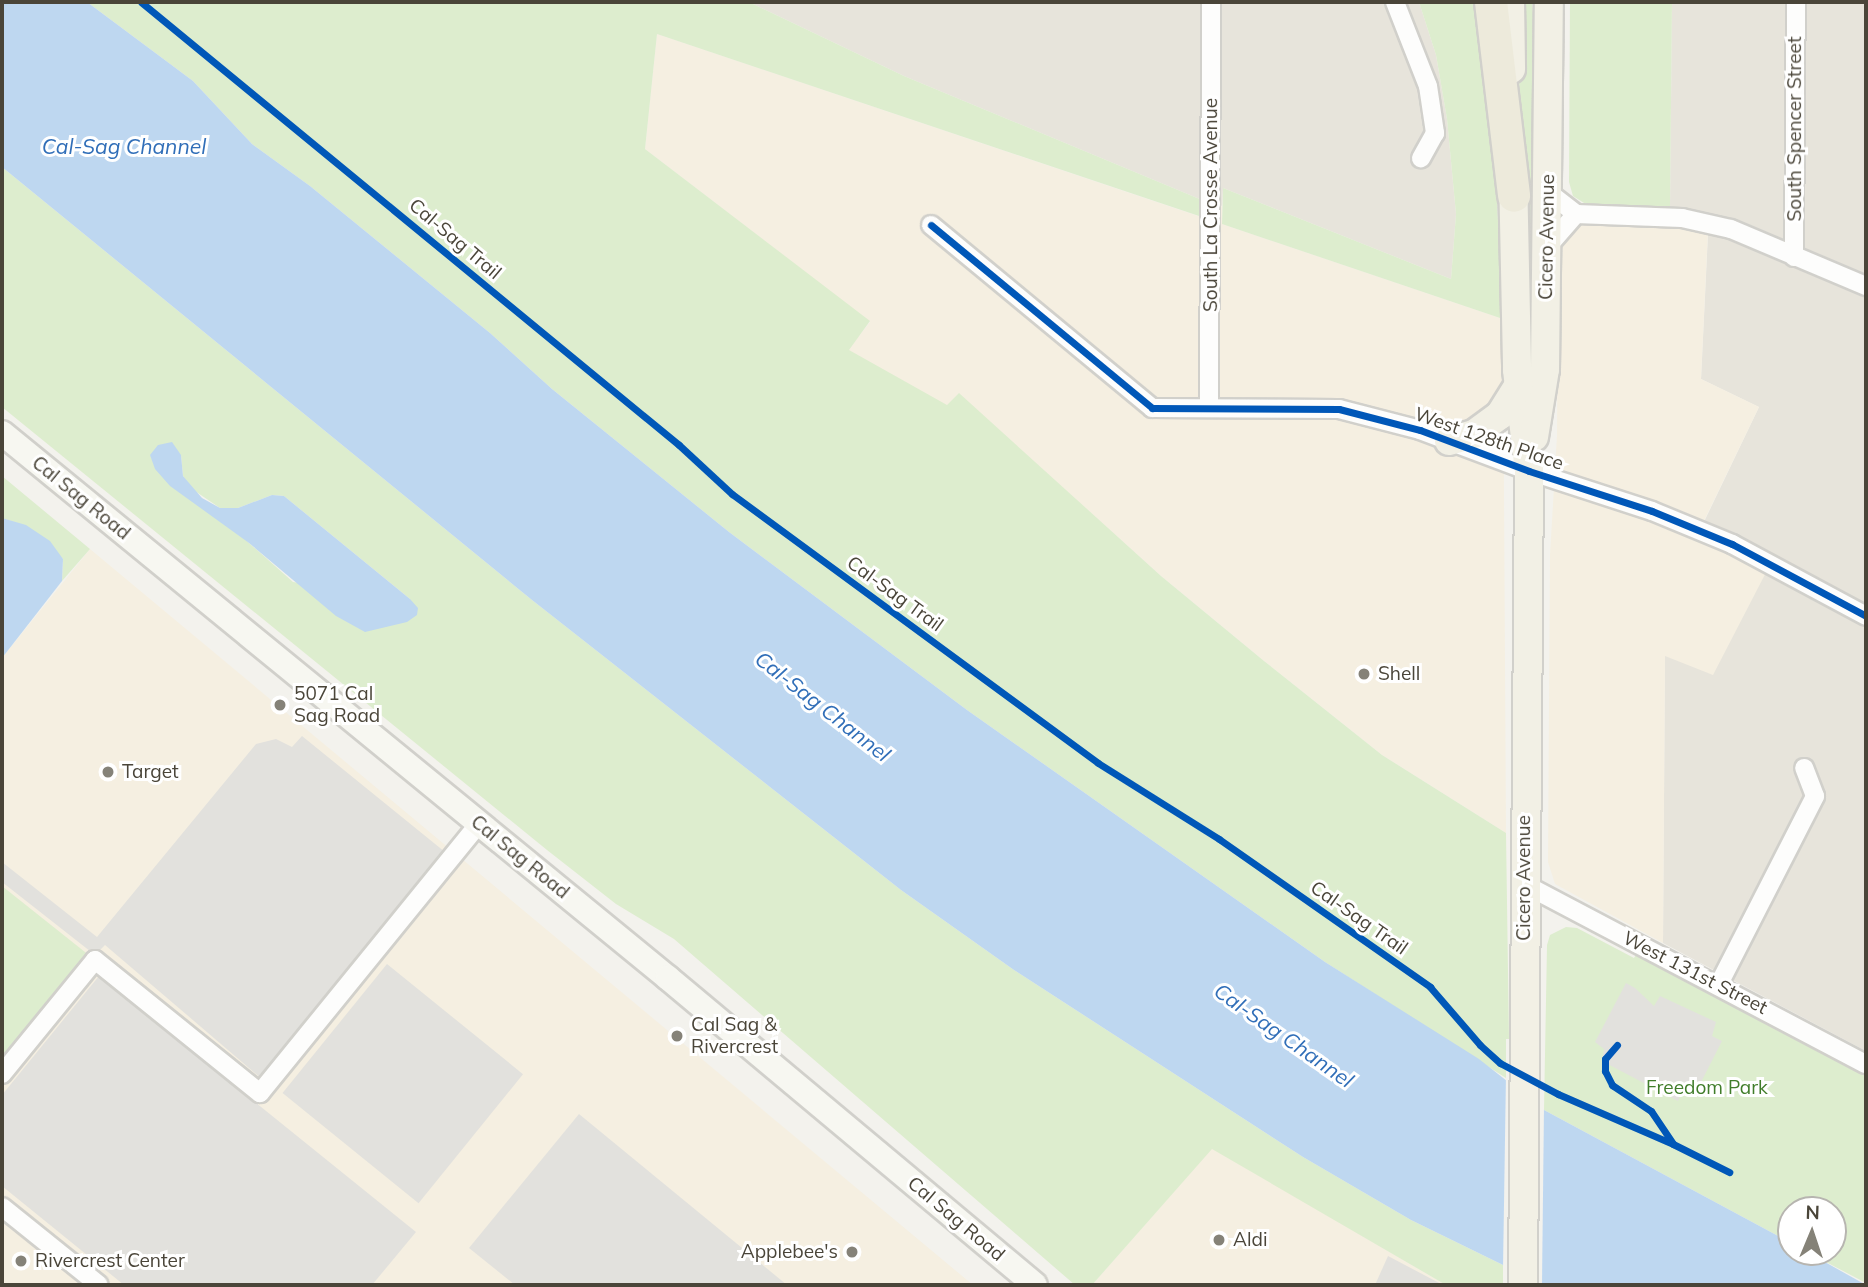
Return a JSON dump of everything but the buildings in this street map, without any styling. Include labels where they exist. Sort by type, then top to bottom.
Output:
[{"type":"highway","points":[[1491,2],[1514,196]]},
{"type":"main road","name":"Cicero Avenue","points":[[1510,2],[1519,385],[1529,471],[1523,1285]]},
{"type":"main road","name":"Cicero Avenue","points":[[1529,471],[1545,369],[1549,2]]},
{"type":"main road","points":[[1449,441],[1474,434],[1500,415],[1519,385]]},
{"type":"main road","name":"Cal Sag Road","points":[[2,433],[1035,1285]]},
{"type":"street","name":"South La Crosse Avenue","points":[[1209,408],[1211,2]]},
{"type":"street","points":[[1395,2],[1428,86],[1435,133],[1421,159]]},
{"type":"street","name":"South Spencer Street","points":[[1794,257],[1796,2]]},
{"type":"street","points":[[1548,192],[1576,214],[1682,218],[1731,229],[1866,286]]},
{"type":"street","points":[[1548,246],[1576,214]]},
{"type":"street","name":"West 128th Place","points":[[931,225],[1152,408],[1339,409],[1449,441],[1529,471],[1652,511],[1732,544],[1866,616]]},
{"type":"street","points":[[1719,984],[1815,796],[1804,768]]},
{"type":"street","points":[[2,1074],[95,960],[260,1093],[479,824]]},
{"type":"street","name":"West 131st Street","points":[[1524,884],[1866,1063]]},
{"type":"street","points":[[2,1207],[99,1285]]},
{"type":"shaded area","points":[[749,2],[1419,2],[1436,55],[1447,119],[1456,214],[1451,279],[1223,188],[1222,206],[1202,200],[904,76]]},
{"type":"shaded area","points":[[1672,2],[1866,2],[1866,1051],[1663,943],[1665,655],[1703,524],[1759,407],[1701,379],[1709,214],[1670,208]]},
{"type":"shaded area","points":[[657,34],[1201,217],[1202,200],[1222,206],[1222,224],[1503,319],[1506,833],[1382,755],[1264,661],[1161,576],[959,394],[947,406],[848,350],[870,322],[645,149]]},
{"type":"shaded area","points":[[1587,223],[1671,224],[1708,230],[1701,379],[1759,407],[1703,523],[1774,557],[1713,675],[1665,656],[1663,943],[1555,884],[1548,862],[1550,555],[1557,435],[1558,254],[1565,239],[1577,226]]},
{"type":"shaded area","name":"Rivercrest Center","points":[[90,549],[973,1285],[2,1285],[2,658]]},
{"type":"shaded area","points":[[302,736],[445,852],[262,1079],[105,945],[95,955],[2,882],[2,862],[97,937],[256,744],[276,739],[292,747]]},
{"type":"shaded area","points":[[387,964],[523,1074],[419,1203],[283,1093]]},
{"type":"shaded area","points":[[99,976],[416,1232],[372,1285],[124,1285],[2,1186],[2,1095]]},
{"type":"shaded area","points":[[1626,983],[1654,1006],[1660,996],[1716,1022],[1712,1036],[1722,1041],[1695,1094],[1683,1088],[1678,1101],[1602,1061],[1604,1049],[1595,1042]]},
{"type":"shaded area","points":[[579,1114],[787,1285],[515,1285],[469,1248]]},
{"type":"shaded area","points":[[1212,1148],[1446,1285],[1092,1285]]},
{"type":"shaded area","points":[[1388,1256],[1443,1285],[1375,1285]]},
{"type":"green space","points":[[87,2],[749,2],[904,76],[1202,200],[1202,217],[657,34],[645,149],[870,321],[849,350],[947,405],[959,393],[1161,576],[1264,661],[1382,755],[1506,833],[1509,1039],[1506,1039],[1506,1078],[1325,962],[967,710],[729,532],[552,389],[490,333],[310,186],[252,144],[193,81]]},
{"type":"green space","points":[[1419,2],[1481,2],[1494,143],[1503,319],[1222,224],[1223,188],[1451,279],[1456,214],[1447,119],[1436,55]]},
{"type":"green space","points":[[1518,2],[1532,2],[1535,40],[1532,357],[1527,357],[1522,266]]},
{"type":"green space","points":[[1570,2],[1672,2],[1670,208],[1592,208],[1573,196],[1569,182]]},
{"type":"green space","points":[[2,167],[532,600],[901,890],[1014,970],[1303,1157],[1411,1220],[1503,1265],[1503,1284],[1446,1285],[1212,1149],[1092,1285],[1075,1285],[674,939],[616,904],[547,850],[2,407]],"holes":[[[150,455],[181,455],[183,476],[192,489],[220,508],[238,508],[272,495],[284,496],[410,599],[293,582]]]},
{"type":"green space","points":[[2,476],[90,549],[62,581],[63,559],[26,526],[2,518]]},
{"type":"green space","points":[[2,886],[95,960],[2,1074]]},
{"type":"green space","name":"Freedom Park","points":[[1566,927],[1577,928],[1634,958],[1642,945],[1866,1071],[1866,1283],[1834,1266],[1847,1266],[1847,1196],[1777,1196],[1777,1235],[1544,1110],[1547,945],[1550,935]]},
{"type":"water","name":"Cal-Sag Channel","points":[[2,2],[87,2],[193,81],[252,144],[310,186],[490,333],[552,389],[729,532],[967,710],[1325,962],[1479,1059],[1544,1110],[1777,1235],[1777,1266],[1832,1266],[1866,1285],[1544,1285],[1411,1220],[1303,1157],[1014,970],[901,890],[532,600],[2,167]]},
{"type":"water","points":[[172,442],[181,455],[183,476],[202,498],[220,508],[238,508],[272,495],[284,496],[410,599],[418,608],[417,615],[407,622],[365,632],[336,616],[249,543],[170,486],[155,469],[150,455],[158,445]]},
{"type":"water","points":[[2,518],[26,525],[50,541],[63,559],[62,581],[2,658]]},
{"type":"pier","points":[[1506,1074],[1544,1106],[1542,1284],[1534,1284],[1503,1269]]},
{"type":"cycle path","name":"Cal-Sag Trail","points":[[141,2],[679,445],[732,494],[1098,763],[1219,839],[1430,987],[1480,1045],[1500,1063],[1558,1094],[1673,1144],[1729,1172]]},
{"type":"cycle path","points":[[931,225],[1152,408],[1339,409],[1420,430],[1529,471],[1652,511],[1732,544],[1866,616]]},
{"type":"cycle path","points":[[1617,1045],[1605,1059],[1605,1071],[1612,1085],[1651,1111],[1673,1144]]},
{"type":"place","name":"Shell","points":[[1364,674]]},
{"type":"place","name":"5071 Cal Sag Road","points":[[280,705]]},
{"type":"place","name":"Target","points":[[108,772]]},
{"type":"place","name":"Cal Sag & Rivercrest","points":[[677,1036]]},
{"type":"place","name":"Aldi","points":[[1219,1240]]},
{"type":"place","name":"Applebee's","points":[[852,1252]]},
{"type":"place","name":"Rivercrest Center","points":[[21,1261]]}]
